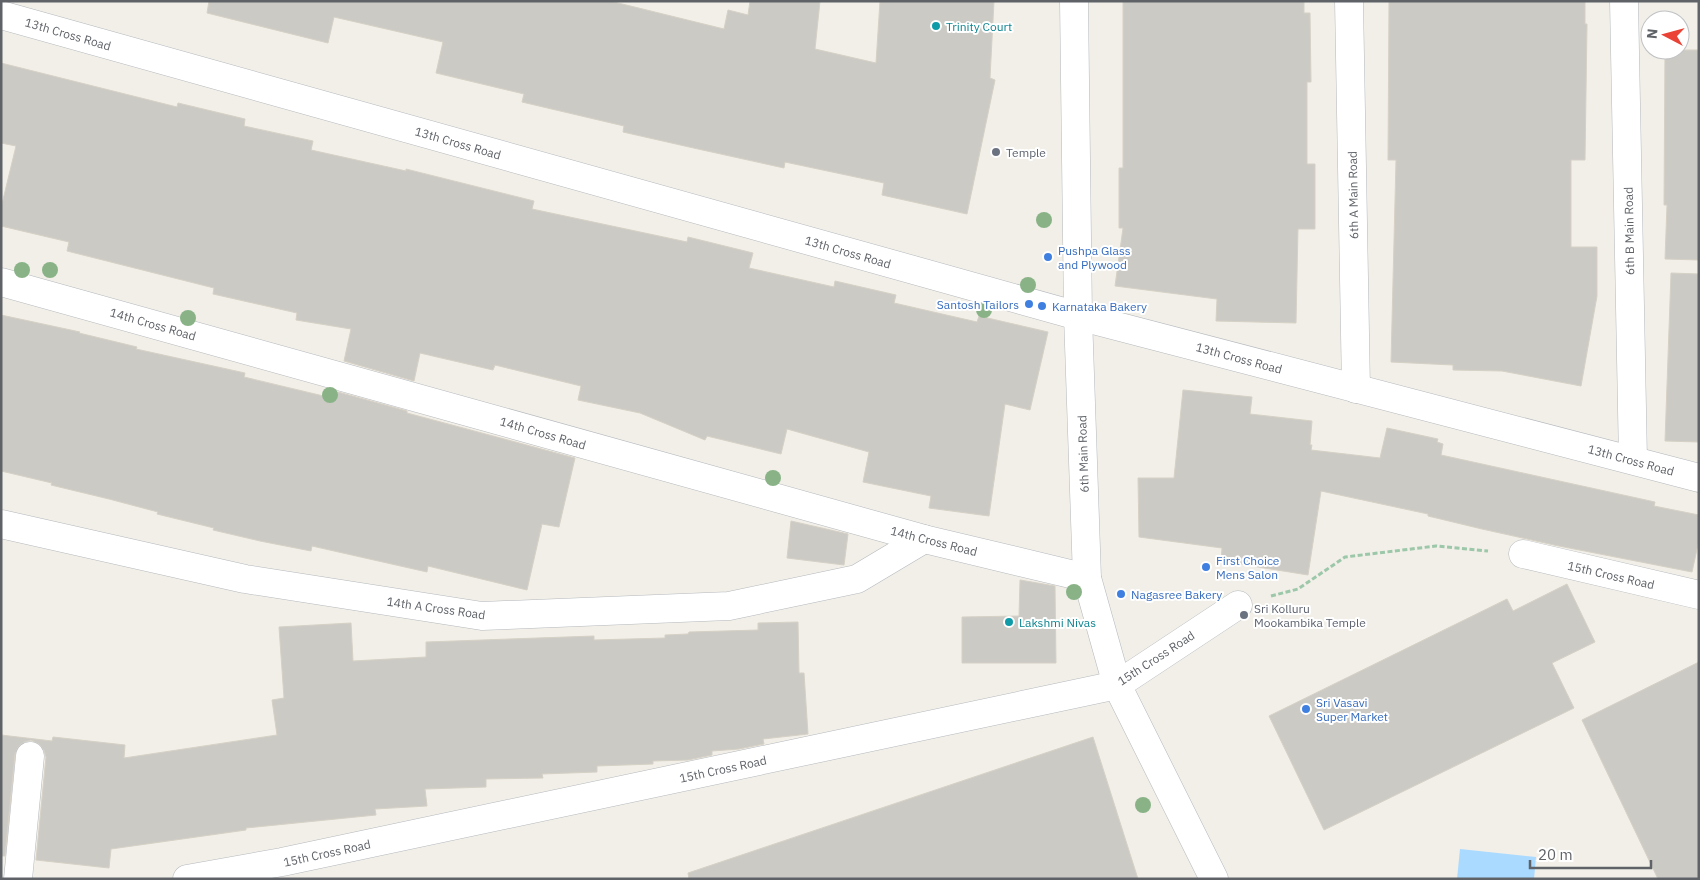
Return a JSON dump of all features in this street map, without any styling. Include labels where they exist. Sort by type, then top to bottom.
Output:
[{"type":"street","name":"6th Main Road","points":[[1074,1],[1078,316],[1087,578],[1117,685],[1214,879]]},
{"type":"street","name":"6th A Main Road","points":[[1349,1],[1356,389]]},
{"type":"street","name":"6th B Main Road","points":[[1624,1],[1632,460]]},
{"type":"street","name":"13th Cross Road","points":[[1,15],[1078,316],[1699,478]]},
{"type":"street","name":"14th Cross Road","points":[[1,282],[924,539],[1087,578]]},
{"type":"street","name":"14th A Cross Road","points":[[1,524],[245,579],[482,616],[729,606],[857,579],[924,539]]},
{"type":"street","name":"15th Cross Road","points":[[1523,554],[1699,595]]},
{"type":"street","name":"15th Cross Road","points":[[187,879],[281,870],[1117,685],[1238,605]]},
{"type":"street","points":[[18,879],[30,756]]},
{"type":"path","points":[[1238,605],[1298,589],[1345,558],[1436,546],[1523,554]]},
{"type":"water","points":[[1460,849],[1536,857],[1534,879],[1457,879]]},
{"type":"building","points":[[209,1],[610,1],[724,29],[728,10],[748,15],[750,1],[820,1],[815,49],[876,63],[880,1],[994,1],[990,78],[995,80],[967,214],[882,195],[884,183],[785,162],[784,168],[698,149],[623,132],[624,126],[522,102],[524,94],[436,73],[443,42],[334,17],[328,43],[207,13]]},
{"type":"building","points":[[1123,1],[1304,1],[1304,13],[1310,13],[1311,82],[1307,82],[1307,164],[1315,164],[1315,229],[1298,229],[1296,323],[1216,321],[1217,299],[1115,286],[1123,228],[1119,228],[1119,168],[1123,168]]},
{"type":"building","points":[[1389,1],[1585,1],[1585,24],[1587,24],[1585,160],[1571,160],[1571,247],[1597,247],[1597,296],[1581,386],[1502,371],[1453,370],[1453,365],[1391,362],[1396,160],[1388,160]]},
{"type":"building","points":[[1690,50],[1699,50],[1699,260],[1665,259],[1667,205],[1664,205],[1665,60],[1690,60]]},
{"type":"building","points":[[1,63],[177,107],[178,103],[245,119],[244,126],[313,141],[311,150],[406,171],[406,169],[534,201],[532,209],[687,242],[688,237],[753,253],[749,268],[834,287],[835,281],[896,295],[894,303],[977,322],[979,316],[1048,332],[1030,410],[1005,404],[989,516],[929,508],[931,496],[863,482],[869,452],[787,429],[781,454],[707,436],[705,440],[640,413],[578,400],[581,386],[495,365],[493,370],[420,353],[414,381],[344,361],[351,329],[296,320],[297,313],[213,294],[214,288],[67,251],[69,242],[1,226],[1,208],[16,146],[1,143]]},
{"type":"building","points":[[1671,273],[1699,274],[1699,442],[1665,441]]},
{"type":"building","points":[[1,315],[80,332],[137,347],[136,349],[245,373],[244,377],[336,399],[338,392],[407,411],[407,413],[575,458],[559,527],[542,524],[527,590],[428,566],[427,572],[312,546],[311,551],[260,541],[213,530],[214,528],[157,514],[158,512],[51,485],[52,483],[1,471]]},
{"type":"building","points":[[1183,390],[1252,397],[1250,414],[1312,421],[1311,450],[1380,458],[1387,428],[1438,439],[1437,442],[1443,444],[1441,455],[1655,502],[1654,506],[1699,515],[1699,540],[1692,572],[1554,545],[1428,516],[1428,514],[1321,491],[1308,575],[1221,561],[1222,548],[1139,537],[1138,478],[1174,478]]},
{"type":"building","points":[[791,521],[848,534],[844,565],[787,558]]},
{"type":"building","name":"Lakshmi Nivas","points":[[1020,580],[1055,586],[1056,663],[962,663],[962,617],[1019,616]]},
{"type":"building","points":[[1567,584],[1595,642],[1552,663],[1574,708],[1324,830],[1269,716],[1507,599],[1513,611]]},
{"type":"building","points":[[798,622],[799,673],[804,673],[808,734],[763,739],[764,744],[739,749],[712,751],[712,755],[688,760],[653,761],[653,764],[597,766],[597,772],[542,774],[543,778],[486,779],[486,787],[425,789],[427,806],[375,809],[376,815],[246,828],[246,830],[111,849],[109,868],[36,860],[46,757],[44,750],[39,744],[31,740],[24,742],[18,747],[15,754],[5,856],[1,856],[1,735],[52,741],[53,737],[125,745],[124,758],[277,735],[272,700],[284,698],[279,627],[351,623],[353,661],[426,657],[426,642],[594,636],[594,640],[665,638],[665,635],[688,634],[689,632],[758,630],[758,623]]},
{"type":"building","points":[[1699,662],[1699,879],[1658,879],[1582,720]]},
{"type":"building","points":[[1093,737],[1138,879],[689,879],[688,873]]},
{"type":"place","name":"Trinity Court","points":[[936,26]]},
{"type":"place","name":"Temple","points":[[996,152]]},
{"type":"place","name":"Pushpa Glass and Plywood","points":[[1048,257]]},
{"type":"place","name":"Santosh Tailors","points":[[1029,304]]},
{"type":"place","name":"Karnataka Bakery","points":[[1042,306]]},
{"type":"place","name":"First Choice Mens Salon","points":[[1206,567]]},
{"type":"place","name":"Nagasree Bakery","points":[[1121,594]]},
{"type":"place","name":"Sri Kolluru Mookambika Temple","points":[[1244,615]]},
{"type":"place","name":"Lakshmi Nivas","points":[[1009,622]]},
{"type":"place","name":"Sri Vasavi Super Market","points":[[1306,709]]}]
